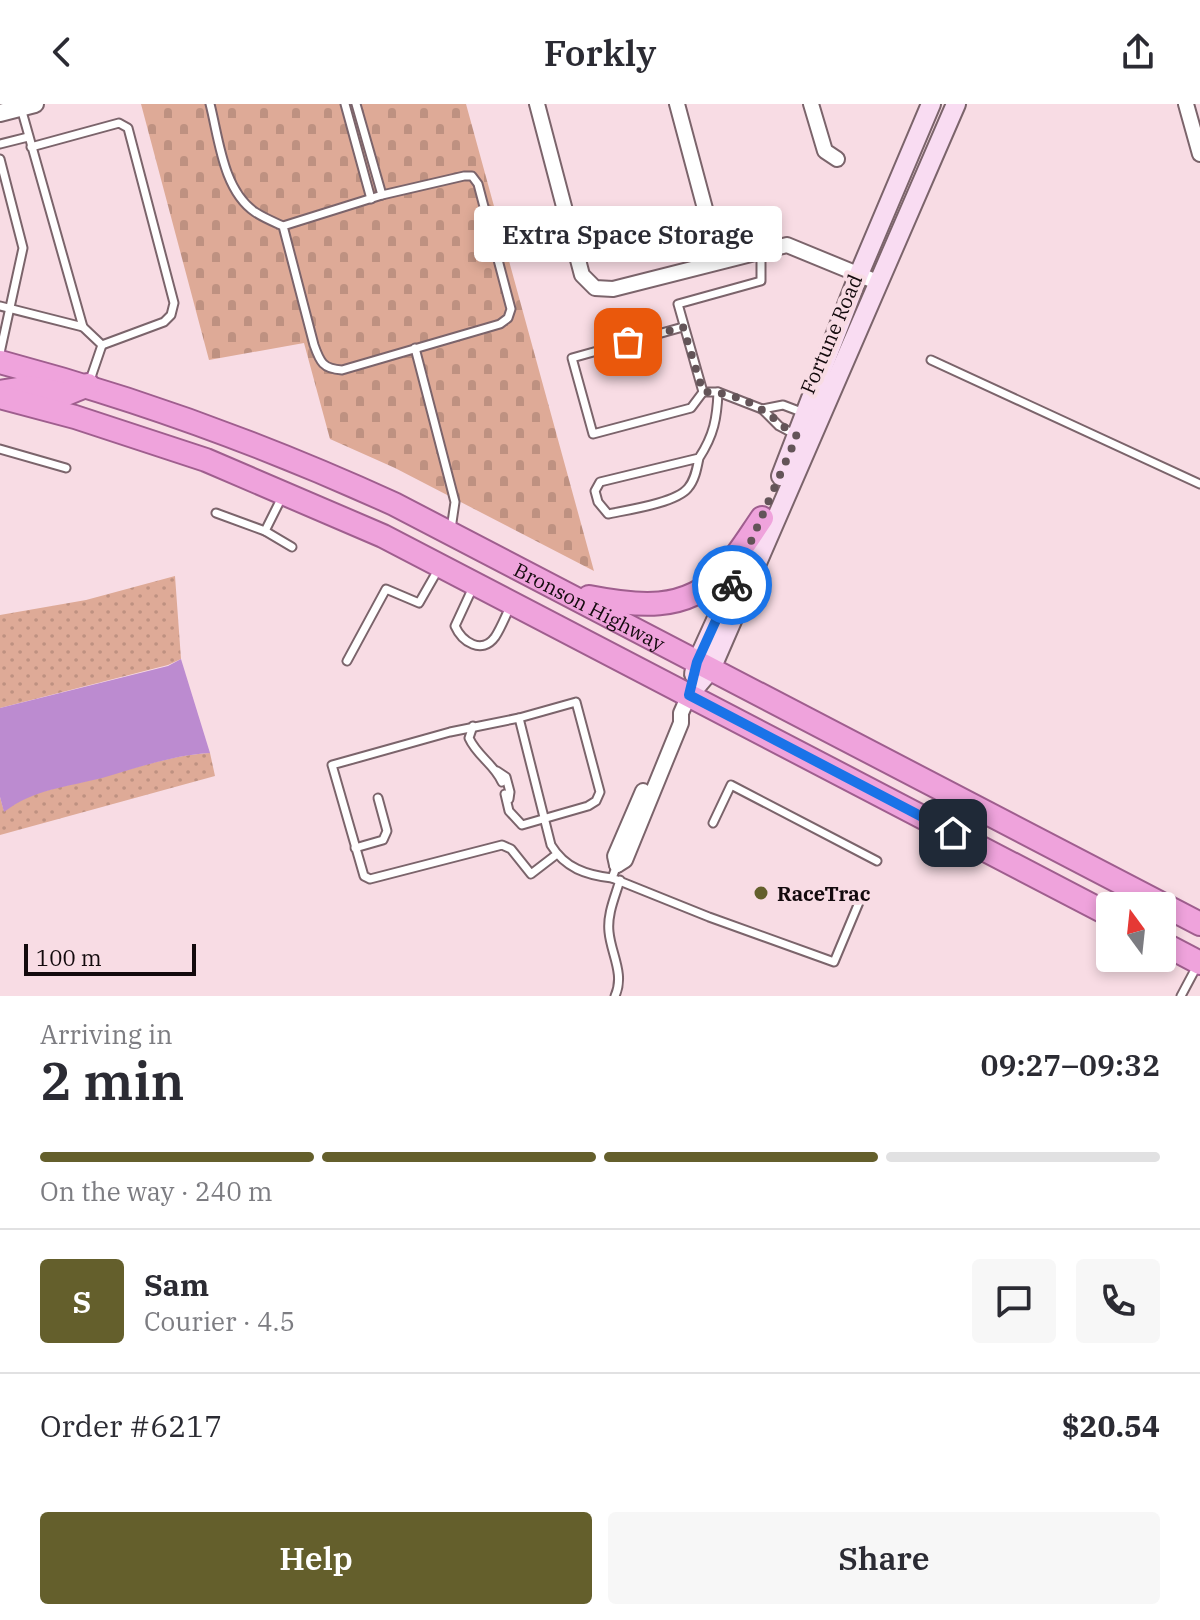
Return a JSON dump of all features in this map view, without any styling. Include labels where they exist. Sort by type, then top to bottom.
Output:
[{"type":"highway","name":"Bronson Highway","points":[[0,362],[88,385],[273,450],[394,504],[1200,924]]},
{"type":"highway","points":[[0,394],[30,387],[66,394],[88,385]]},
{"type":"highway","name":"Bronson Highway","points":[[0,394],[142,438],[284,492],[383,536],[513,603],[685,704],[1096,908]]},
{"type":"highway","points":[[562,592],[636,606],[659,605],[696,594],[720,575],[762,518]]},
{"type":"highway","points":[[1176,950],[1200,962]]},
{"type":"main road","name":"Fortune Road","points":[[704,665],[859,274],[931,104]]},
{"type":"main road","name":"Fortune Road","points":[[685,704],[956,104]]},
{"type":"street","points":[[537,104],[582,275],[595,288],[613,289],[787,245],[877,282]]},
{"type":"street","points":[[677,104],[719,261]]},
{"type":"street","points":[[811,104],[825,151],[837,159]]},
{"type":"street","points":[[1186,104],[1200,154]]},
{"type":"street","points":[[0,113],[28,106]]},
{"type":"street","points":[[616,874],[625,860],[681,723],[685,704]]},
{"type":"lane","points":[[210,104],[235,190],[257,213],[283,226],[382,195],[472,176],[478,184],[511,309],[508,318],[500,324],[342,370],[329,369],[320,363],[283,226]]},
{"type":"lane","points":[[345,104],[371,199]]},
{"type":"lane","points":[[356,104],[382,195]]},
{"type":"lane","points":[[28,106],[28,137],[83,327]]},
{"type":"lane","points":[[31,147],[119,123],[128,128],[174,303],[171,315],[164,322],[102,345]]},
{"type":"lane","points":[[0,144],[28,137]]},
{"type":"lane","points":[[0,159],[23,248],[0,353]]},
{"type":"lane","points":[[703,392],[678,304],[761,281],[761,251]]},
{"type":"lane","points":[[0,306],[83,327],[102,345]]},
{"type":"lane","points":[[683,327],[572,358],[593,434],[691,408],[703,392]]},
{"type":"lane","points":[[88,385],[102,345]]},
{"type":"lane","points":[[415,348],[455,502],[451,533]]},
{"type":"lane","points":[[931,360],[1200,484]]},
{"type":"lane","points":[[703,392],[718,392],[762,409],[779,426],[797,436]]},
{"type":"lane","points":[[699,458],[600,482],[595,491],[598,502],[608,514],[687,490],[699,458],[712,437],[717,418],[718,392]]},
{"type":"lane","points":[[762,409],[783,405],[806,414]]},
{"type":"lane","points":[[0,449],[66,468]]},
{"type":"lane","points":[[265,531],[284,492]]},
{"type":"lane","points":[[216,513],[265,531],[292,547]]},
{"type":"lane","points":[[347,661],[386,589],[419,603],[441,565]]},
{"type":"lane","points":[[475,583],[455,626],[468,644],[483,645],[494,639],[513,603]]},
{"type":"lane","points":[[505,794],[509,811],[522,825],[596,801],[600,792],[576,702],[519,718],[473,726],[332,765],[364,876],[370,879],[502,845],[511,849],[531,874],[557,854]]},
{"type":"lane","points":[[519,718],[551,845],[573,868],[591,875],[616,874],[709,917],[834,962],[860,900]]},
{"type":"lane","points":[[473,726],[469,738],[474,750],[506,777],[510,792],[508,804]]},
{"type":"lane","points":[[497,771],[502,782]]},
{"type":"lane","points":[[713,823],[731,785],[877,861]]},
{"type":"lane","points":[[355,848],[383,840],[386,836],[378,798]]},
{"type":"lane","points":[[615,996],[619,970],[609,931],[616,874]]},
{"type":"lane","points":[[1181,996],[1200,962]]},
{"type":"green space","points":[[141,104],[466,104],[594,571],[395,468],[330,439],[304,343],[209,360]]},
{"type":"green space","points":[[175,576],[181,659],[0,708],[0,615],[86,600]]},
{"type":"green space","points":[[210,753],[215,776],[0,835],[0,797],[4,811],[26,798],[50,790],[168,759]]},
{"type":"shaded area","points":[[181,659],[210,753],[169,759],[51,790],[27,798],[4,812],[0,797],[0,708],[168,666]]},
{"type":"way so far","points":[[628,342],[683,327],[703,392],[718,392],[762,409],[779,426],[797,436],[732,585]]},
{"type":"place","name":"Extra Space Storage","points":[[628,342]]},
{"type":"place","name":"RaceTrac","points":[[761,893]]},
{"type":"route","points":[[732,585],[697,662],[689,695],[953,833]]}]
